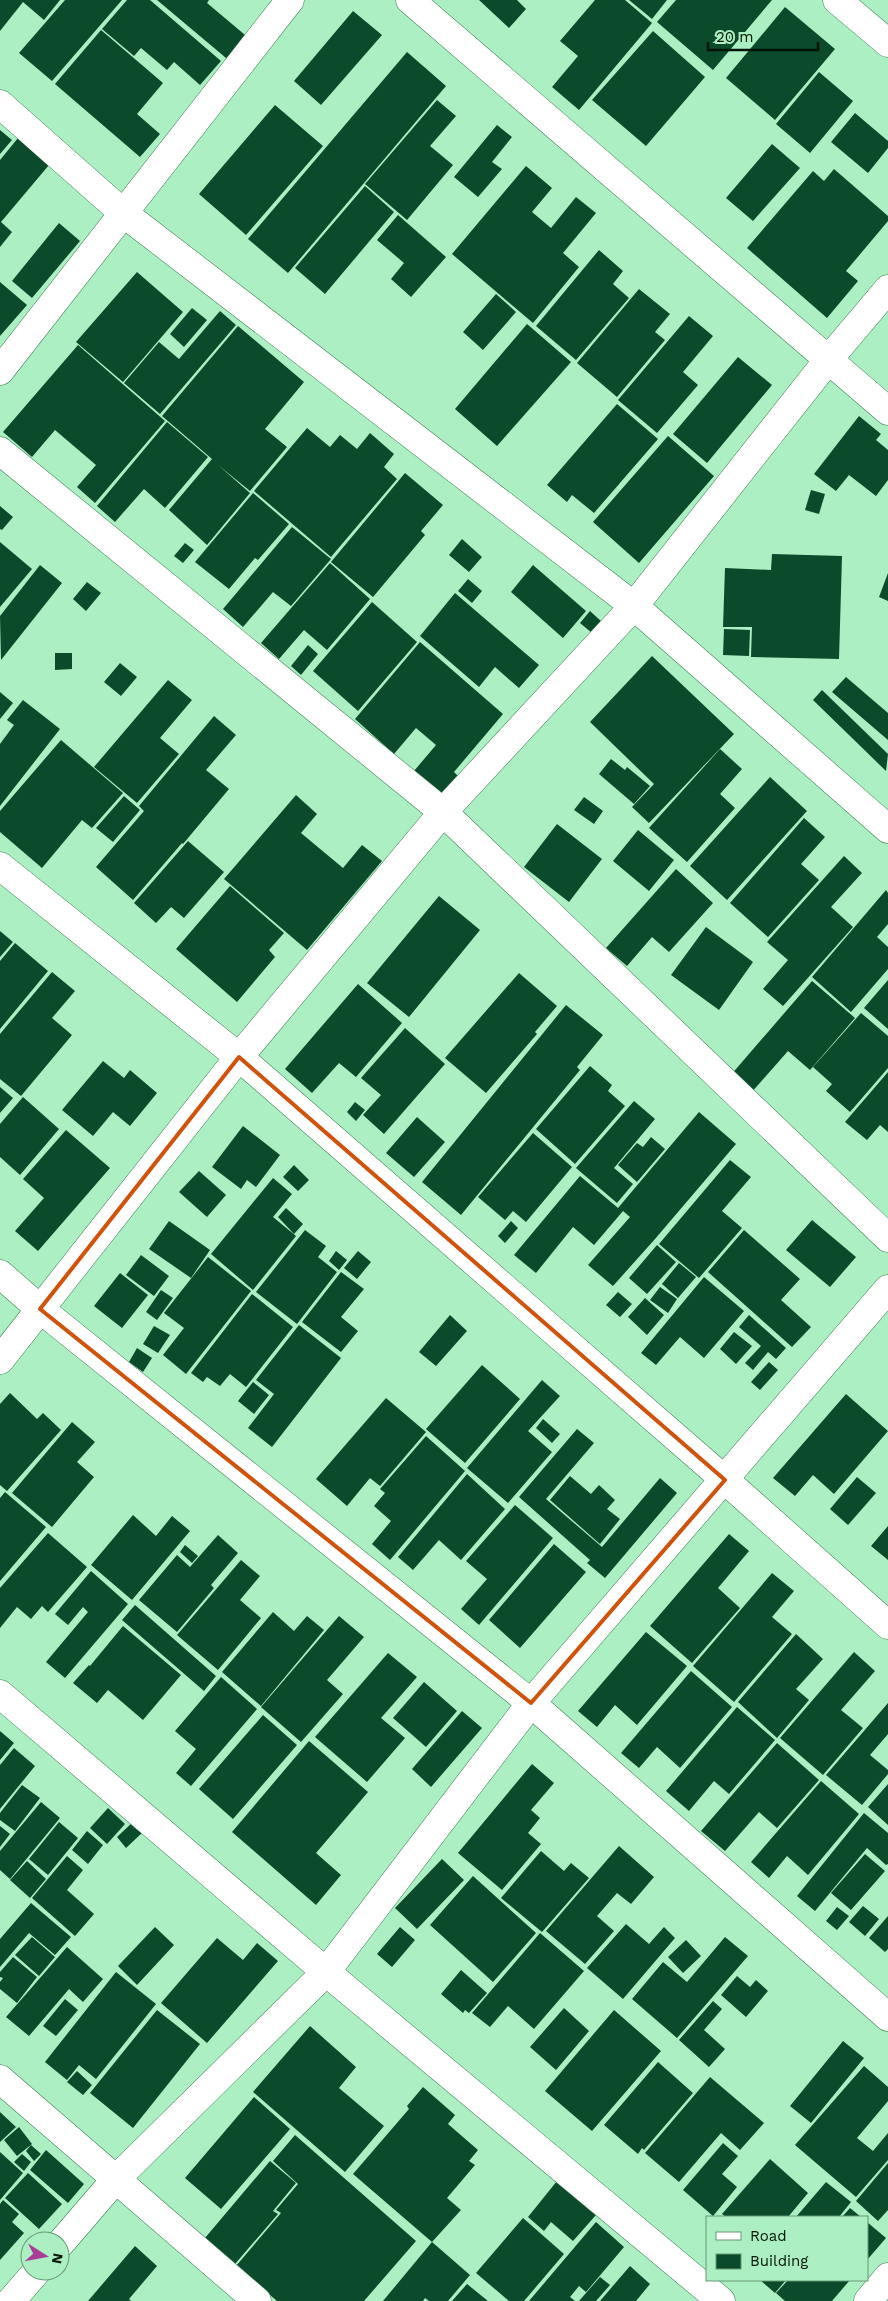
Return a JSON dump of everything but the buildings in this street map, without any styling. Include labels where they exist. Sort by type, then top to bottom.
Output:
[{"type":"street","points":[[0,371],[122,212],[290,0]]},
{"type":"street","points":[[410,0],[888,411]]},
{"type":"street","points":[[837,0],[888,43]]},
{"type":"street","points":[[0,104],[122,212],[634,606],[888,829]]},
{"type":"street","points":[[0,1360],[239,1057],[443,812],[634,606],[828,360],[888,289]]},
{"type":"street","points":[[0,451],[443,812],[888,1238]]},
{"type":"street","points":[[0,866],[239,1057],[725,1480],[888,1625]]},
{"type":"street","points":[[0,1274],[40,1309],[531,1703],[888,2017]]},
{"type":"street","points":[[70,2232],[115,2180],[326,1972],[531,1703],[888,1289]]},
{"type":"street","points":[[0,1694],[326,1972],[721,2301]]},
{"type":"street","points":[[0,2079],[257,2301]]},
{"type":"street","points":[[868,2301],[888,2277]]},
{"type":"street","points":[[11,2301],[28,2281]]},
{"type":"highlighted area","points":[[239,1057],[725,1480],[531,1703],[40,1309]]}]
